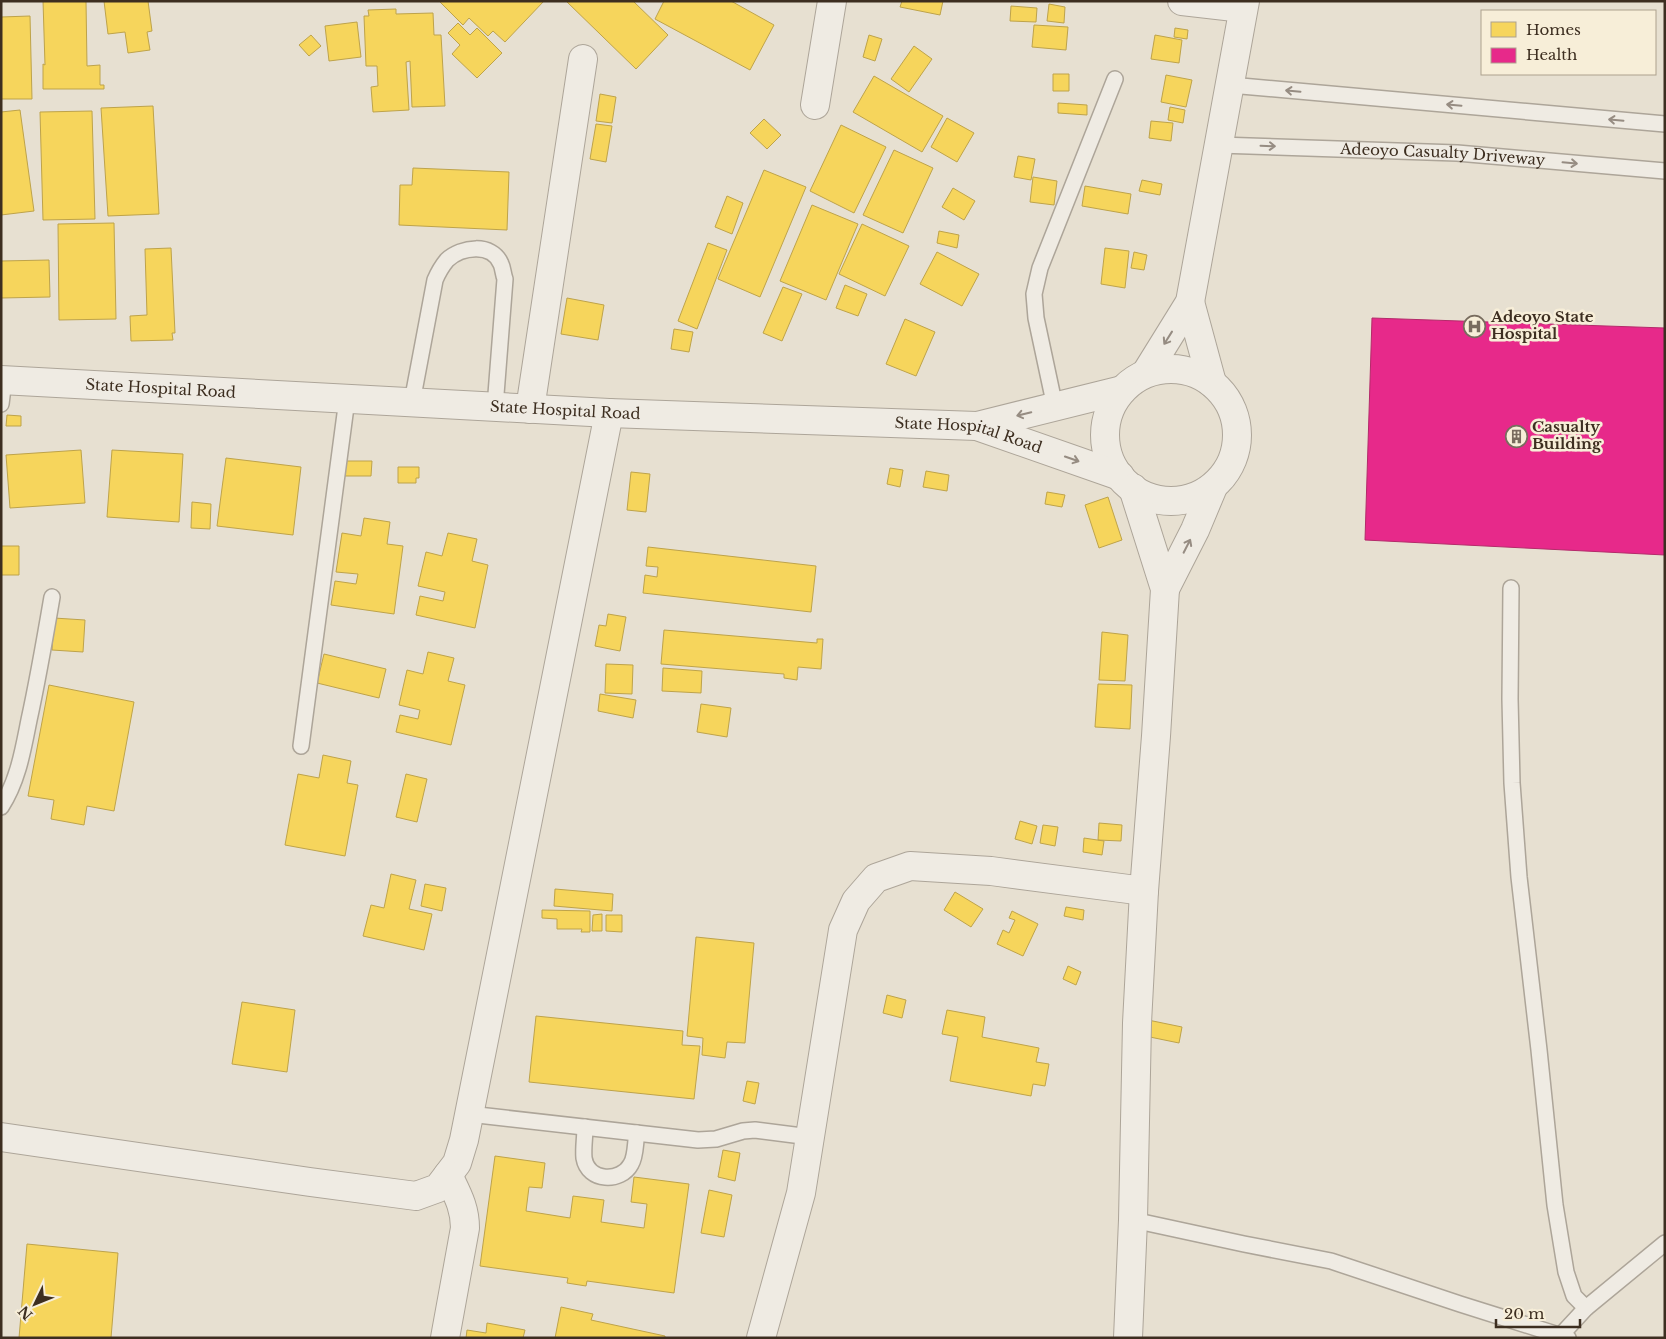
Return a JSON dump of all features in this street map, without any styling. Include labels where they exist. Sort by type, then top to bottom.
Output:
[{"type":"street","points":[[815,105],[832,1]]},
{"type":"street","points":[[1146,374],[1190,302],[1244,4],[1182,1]]},
{"type":"street","points":[[530,409],[583,59]]},
{"type":"street","points":[[1190,302],[1212,383]]},
{"type":"street","points":[[1126,482],[1148,497],[1165,501],[1182,500],[1199,495],[1213,487],[1225,474],[1233,460],[1237,443],[1237,426],[1232,409],[1224,394],[1212,383],[1197,374],[1163,369],[1133,380],[1122,390],[1112,405],[1106,423],[1106,442],[1110,460],[1126,482],[1165,589]]},
{"type":"street","name":"State Hospital Road","points":[[2,388],[347,399],[609,413],[977,426],[1126,482]]},
{"type":"street","points":[[977,426],[1122,390]]},
{"type":"street","points":[[1,1137],[416,1196],[438,1188],[457,1163],[469,1114],[609,413]]},
{"type":"street","points":[[1128,1338],[1133,1220],[1137,1023],[1144,891],[1165,589],[1195,530],[1213,487]]},
{"type":"street","points":[[761,1338],[801,1193],[843,930],[856,901],[876,878],[910,866],[991,871],[1144,891]]},
{"type":"street","points":[[445,1338],[465,1215],[462,1203],[448,1175]]},
{"type":"lane","points":[[1055,406],[1036,318],[1034,294],[1040,268],[1115,79]]},
{"type":"lane","points":[[1230,85],[1665,124]]},
{"type":"lane","name":"Adeoyo Casualty Driveway","points":[[1219,145],[1457,153],[1665,171]]},
{"type":"lane","points":[[412,402],[437,275],[448,259],[464,250],[485,249],[493,253],[501,263],[505,279],[494,407]]},
{"type":"lane","points":[[302,746],[347,399]]},
{"type":"lane","points":[[1511,588],[1510,699],[1512,783],[1519,877],[1555,1205],[1566,1272],[1574,1296],[1586,1308]]},
{"type":"lane","points":[[1,807],[8,796],[20,762],[42,656],[52,596]]},
{"type":"lane","points":[[469,1114],[698,1140],[716,1139],[743,1131],[755,1130],[810,1137]]},
{"type":"lane","points":[[585,1127],[584,1159],[587,1166],[592,1172],[607,1178],[620,1176],[631,1165],[636,1133]]},
{"type":"lane","points":[[1133,1220],[1331,1261],[1460,1304],[1565,1336],[1586,1308],[1665,1243]]},
{"type":"building: Homes","points":[[43,1],[86,1],[87,66],[100,65],[100,85],[104,85],[104,89],[43,89],[43,64],[45,65]]},
{"type":"building: Homes","points":[[104,1],[148,1],[152,31],[147,32],[150,50],[128,53],[125,32],[108,34]]},
{"type":"building: Homes","points":[[441,1],[544,1],[505,42],[493,31],[488,36],[469,18],[463,25]]},
{"type":"building: Homes","points":[[566,1],[633,1],[668,35],[636,69]]},
{"type":"building: Homes","points":[[664,1],[731,1],[774,25],[750,70],[655,19]]},
{"type":"building: Homes","points":[[902,1],[943,1],[940,15],[900,7]]},
{"type":"building: Homes","points":[[1049,4],[1065,7],[1064,23],[1047,21]]},
{"type":"building: Homes","points":[[1011,6],[1037,8],[1036,22],[1010,21]]},
{"type":"building: Homes","points":[[396,9],[396,14],[433,13],[434,35],[441,35],[445,106],[412,107],[410,61],[406,62],[409,110],[373,112],[371,87],[378,86],[377,66],[366,66],[364,16],[369,16],[368,10]]},
{"type":"building: Homes","points":[[30,16],[32,99],[1,99],[1,17]]},
{"type":"building: Homes","points":[[357,22],[361,57],[329,61],[325,26]]},
{"type":"building: Homes","points":[[458,23],[470,35],[477,28],[502,53],[477,78],[452,54],[460,45],[448,33]]},
{"type":"building: Homes","points":[[1034,25],[1068,27],[1066,50],[1032,47]]},
{"type":"building: Homes","points":[[1175,28],[1188,30],[1187,39],[1174,37]]},
{"type":"building: Homes","points":[[311,35],[321,46],[309,56],[299,45]]},
{"type":"building: Homes","points":[[869,35],[882,39],[875,61],[863,57]]},
{"type":"building: Homes","points":[[1155,35],[1182,40],[1179,63],[1151,59]]},
{"type":"building: Homes","points":[[914,46],[932,59],[909,92],[891,79]]},
{"type":"building: Homes","points":[[1053,74],[1069,74],[1069,91],[1053,91]]},
{"type":"building: Homes","points":[[1166,75],[1192,80],[1186,107],[1161,102]]},
{"type":"building: Homes","points":[[874,76],[943,116],[922,152],[853,112]]},
{"type":"building: Homes","points":[[600,94],[616,97],[612,123],[596,121]]},
{"type":"building: Homes","points":[[1058,103],[1087,105],[1087,115],[1058,113]]},
{"type":"building: Homes","points":[[153,106],[159,214],[108,216],[101,108]]},
{"type":"building: Homes","points":[[1170,107],[1185,110],[1183,123],[1168,120]]},
{"type":"building: Homes","points":[[20,110],[34,211],[1,215],[1,112]]},
{"type":"building: Homes","points":[[92,111],[95,219],[43,220],[40,112]]},
{"type":"building: Homes","points":[[947,118],[974,133],[957,162],[931,147]]},
{"type":"building: Homes","points":[[764,119],[781,135],[767,149],[750,133]]},
{"type":"building: Homes","points":[[1151,121],[1173,123],[1171,141],[1149,138]]},
{"type":"building: Homes","points":[[596,124],[612,126],[606,162],[590,159]]},
{"type":"building: Homes","points":[[841,125],[886,147],[854,213],[810,191]]},
{"type":"building: Homes","points":[[894,150],[933,168],[903,233],[863,215]]},
{"type":"building: Homes","points":[[1018,156],[1035,159],[1031,180],[1014,177]]},
{"type":"building: Homes","points":[[413,168],[509,172],[507,230],[399,225],[400,185],[412,185]]},
{"type":"building: Homes","points":[[764,170],[806,187],[760,297],[718,279]]},
{"type":"building: Homes","points":[[1033,177],[1057,181],[1054,205],[1030,202]]},
{"type":"building: Homes","points":[[1142,180],[1162,184],[1160,195],[1139,191]]},
{"type":"building: Homes","points":[[1085,186],[1131,194],[1128,214],[1082,206]]},
{"type":"building: Homes","points":[[953,188],[975,201],[964,220],[942,207]]},
{"type":"building: Homes","points":[[727,196],[743,203],[732,234],[715,227]]},
{"type":"building: Homes","points":[[812,205],[858,224],[826,300],[780,281]]},
{"type":"building: Homes","points":[[114,223],[116,319],[59,320],[58,224]]},
{"type":"building: Homes","points":[[862,224],[909,246],[885,296],[839,274]]},
{"type":"building: Homes","points":[[939,231],[959,235],[957,248],[937,243]]},
{"type":"building: Homes","points":[[708,243],[727,250],[697,329],[678,321]]},
{"type":"building: Homes","points":[[171,248],[175,333],[172,333],[173,340],[131,341],[130,316],[147,315],[145,249]]},
{"type":"building: Homes","points":[[1105,248],[1129,251],[1125,288],[1101,284]]},
{"type":"building: Homes","points":[[937,252],[979,274],[962,306],[920,284]]},
{"type":"building: Homes","points":[[1134,252],[1147,255],[1144,270],[1131,268]]},
{"type":"building: Homes","points":[[49,260],[50,297],[1,298],[1,261]]},
{"type":"building: Homes","points":[[845,285],[867,294],[858,316],[836,308]]},
{"type":"building: Homes","points":[[783,287],[802,294],[782,341],[763,333]]},
{"type":"building: Homes","points":[[567,298],[604,305],[598,340],[561,334]]},
{"type":"building: Homes","points":[[905,319],[935,332],[916,376],[886,364]]},
{"type":"building: Homes","points":[[674,329],[693,332],[689,352],[671,349]]},
{"type":"building: Homes","points":[[7,415],[21,416],[21,426],[6,426]]},
{"type":"building: Homes","points":[[81,450],[85,503],[10,508],[6,455]]},
{"type":"building: Homes","points":[[112,450],[183,454],[179,522],[107,517]]},
{"type":"building: Homes","points":[[226,458],[301,467],[293,535],[217,526]]},
{"type":"building: Homes","points":[[344,461],[372,461],[371,476],[344,476]]},
{"type":"building: Homes","points":[[398,467],[419,467],[419,478],[416,478],[416,483],[398,483]]},
{"type":"building: Homes","points":[[890,468],[903,470],[900,487],[887,484]]},
{"type":"building: Homes","points":[[926,471],[949,475],[947,491],[923,487]]},
{"type":"building: Homes","points":[[631,472],[650,474],[646,512],[627,510]]},
{"type":"building: Homes","points":[[1047,492],[1065,495],[1062,507],[1045,504]]},
{"type":"building: Homes","points":[[1108,497],[1122,540],[1099,548],[1085,505]]},
{"type":"building: Homes","points":[[192,502],[211,504],[210,529],[191,528]]},
{"type":"building: Homes","points":[[364,518],[390,522],[387,544],[403,546],[394,614],[331,605],[335,581],[356,584],[358,574],[336,572],[342,533],[361,536]]},
{"type":"building: Homes","points":[[448,533],[477,539],[472,561],[488,565],[475,628],[416,615],[420,596],[443,601],[445,592],[418,586],[426,552],[442,556]]},
{"type":"building: Homes","points":[[1,546],[19,546],[19,575],[1,575]]},
{"type":"building: Homes","points":[[648,547],[816,566],[811,612],[643,593],[645,575],[657,577],[658,567],[646,566]]},
{"type":"building: Homes","points":[[608,614],[626,617],[620,651],[595,646],[599,625],[606,626]]},
{"type":"building: Homes","points":[[54,618],[85,620],[83,652],[52,650]]},
{"type":"building: Homes","points":[[664,630],[817,643],[817,639],[823,639],[821,669],[798,667],[797,680],[784,678],[784,674],[661,664]]},
{"type":"building: Homes","points":[[1102,632],[1128,635],[1125,681],[1099,680]]},
{"type":"building: Homes","points":[[428,652],[454,658],[448,681],[465,685],[451,745],[396,732],[400,715],[418,719],[420,710],[399,705],[407,670],[423,674]]},
{"type":"building: Homes","points":[[324,654],[386,669],[379,698],[317,683]]},
{"type":"building: Homes","points":[[606,664],[633,665],[632,694],[605,693]]},
{"type":"building: Homes","points":[[663,668],[702,671],[701,693],[662,691]]},
{"type":"building: Homes","points":[[1098,684],[1132,685],[1130,729],[1095,727]]},
{"type":"building: Homes","points":[[49,685],[134,702],[114,811],[87,806],[84,825],[51,819],[54,800],[28,796]]},
{"type":"building: Homes","points":[[600,694],[636,700],[633,718],[598,711]]},
{"type":"building: Homes","points":[[701,704],[731,708],[727,737],[697,732]]},
{"type":"building: Homes","points":[[323,755],[351,761],[347,783],[358,785],[345,856],[285,845],[298,774],[319,778]]},
{"type":"building: Homes","points":[[406,774],[427,779],[417,822],[396,817]]},
{"type":"building: Homes","points":[[1020,821],[1037,826],[1032,844],[1015,839]]},
{"type":"building: Homes","points":[[1099,823],[1122,825],[1121,841],[1098,840]]},
{"type":"building: Homes","points":[[1043,825],[1058,827],[1055,846],[1040,843]]},
{"type":"building: Homes","points":[[1084,838],[1104,841],[1102,855],[1083,852]]},
{"type":"building: Homes","points":[[391,874],[416,880],[409,909],[432,914],[424,950],[363,936],[371,905],[384,908]]},
{"type":"building: Homes","points":[[425,884],[446,888],[442,911],[421,906]]},
{"type":"building: Homes","points":[[555,889],[613,894],[612,911],[554,906]]},
{"type":"building: Homes","points":[[955,892],[983,909],[971,927],[944,910]]},
{"type":"building: Homes","points":[[1066,907],[1084,910],[1083,920],[1064,916]]},
{"type":"building: Homes","points":[[542,910],[590,911],[590,932],[581,932],[582,929],[557,929],[557,919],[542,918]]},
{"type":"building: Homes","points":[[1012,911],[1038,924],[1023,956],[997,944],[1003,930],[1009,933],[1015,920],[1009,918]]},
{"type":"building: Homes","points":[[602,914],[602,931],[592,931],[593,915]]},
{"type":"building: Homes","points":[[606,915],[622,915],[622,932],[606,931]]},
{"type":"building: Homes","points":[[696,937],[754,943],[745,1043],[727,1042],[725,1058],[702,1055],[703,1038],[687,1036]]},
{"type":"building: Homes","points":[[1068,966],[1081,972],[1076,985],[1063,979]]},
{"type":"building: Homes","points":[[887,995],[906,1000],[902,1018],[883,1013]]},
{"type":"building: Homes","points":[[242,1002],[295,1010],[287,1072],[232,1064]]},
{"type":"building: Homes","points":[[947,1010],[985,1017],[982,1037],[1039,1048],[1036,1062],[1049,1064],[1045,1086],[1033,1084],[1031,1096],[950,1081],[958,1037],[942,1034]]},
{"type":"building: Homes","points":[[536,1016],[683,1031],[682,1045],[700,1046],[694,1099],[529,1082]]},
{"type":"building: Homes","points":[[1148,1020],[1182,1027],[1179,1043],[1145,1036]]},
{"type":"building: Homes","points":[[747,1081],[759,1083],[755,1104],[743,1101]]},
{"type":"building: Homes","points":[[723,1150],[740,1153],[735,1181],[718,1177]]},
{"type":"building: Homes","points":[[495,1156],[545,1163],[542,1188],[529,1187],[526,1211],[570,1218],[573,1196],[604,1200],[601,1222],[644,1228],[647,1204],[631,1202],[634,1177],[689,1184],[674,1293],[587,1281],[586,1286],[567,1283],[568,1278],[480,1266]]},
{"type":"building: Homes","points":[[709,1190],[732,1195],[724,1237],[701,1233]]},
{"type":"building: Homes","points":[[27,1244],[118,1253],[111,1338],[19,1338]]},
{"type":"building: Homes","points":[[561,1307],[593,1314],[591,1320],[665,1336],[665,1338],[555,1338]]},
{"type":"building: Homes","points":[[487,1323],[525,1330],[523,1338],[466,1338],[467,1330],[486,1333]]},
{"type":"building: Health","name":"Casualty Building","points":[[1372,318],[1665,328],[1665,555],[1365,540]]},
{"type":"place","name":"Adeoyo State Hospital","points":[[1475,326]]},
{"type":"place","name":"Casualty Building","points":[[1516,436]]}]
